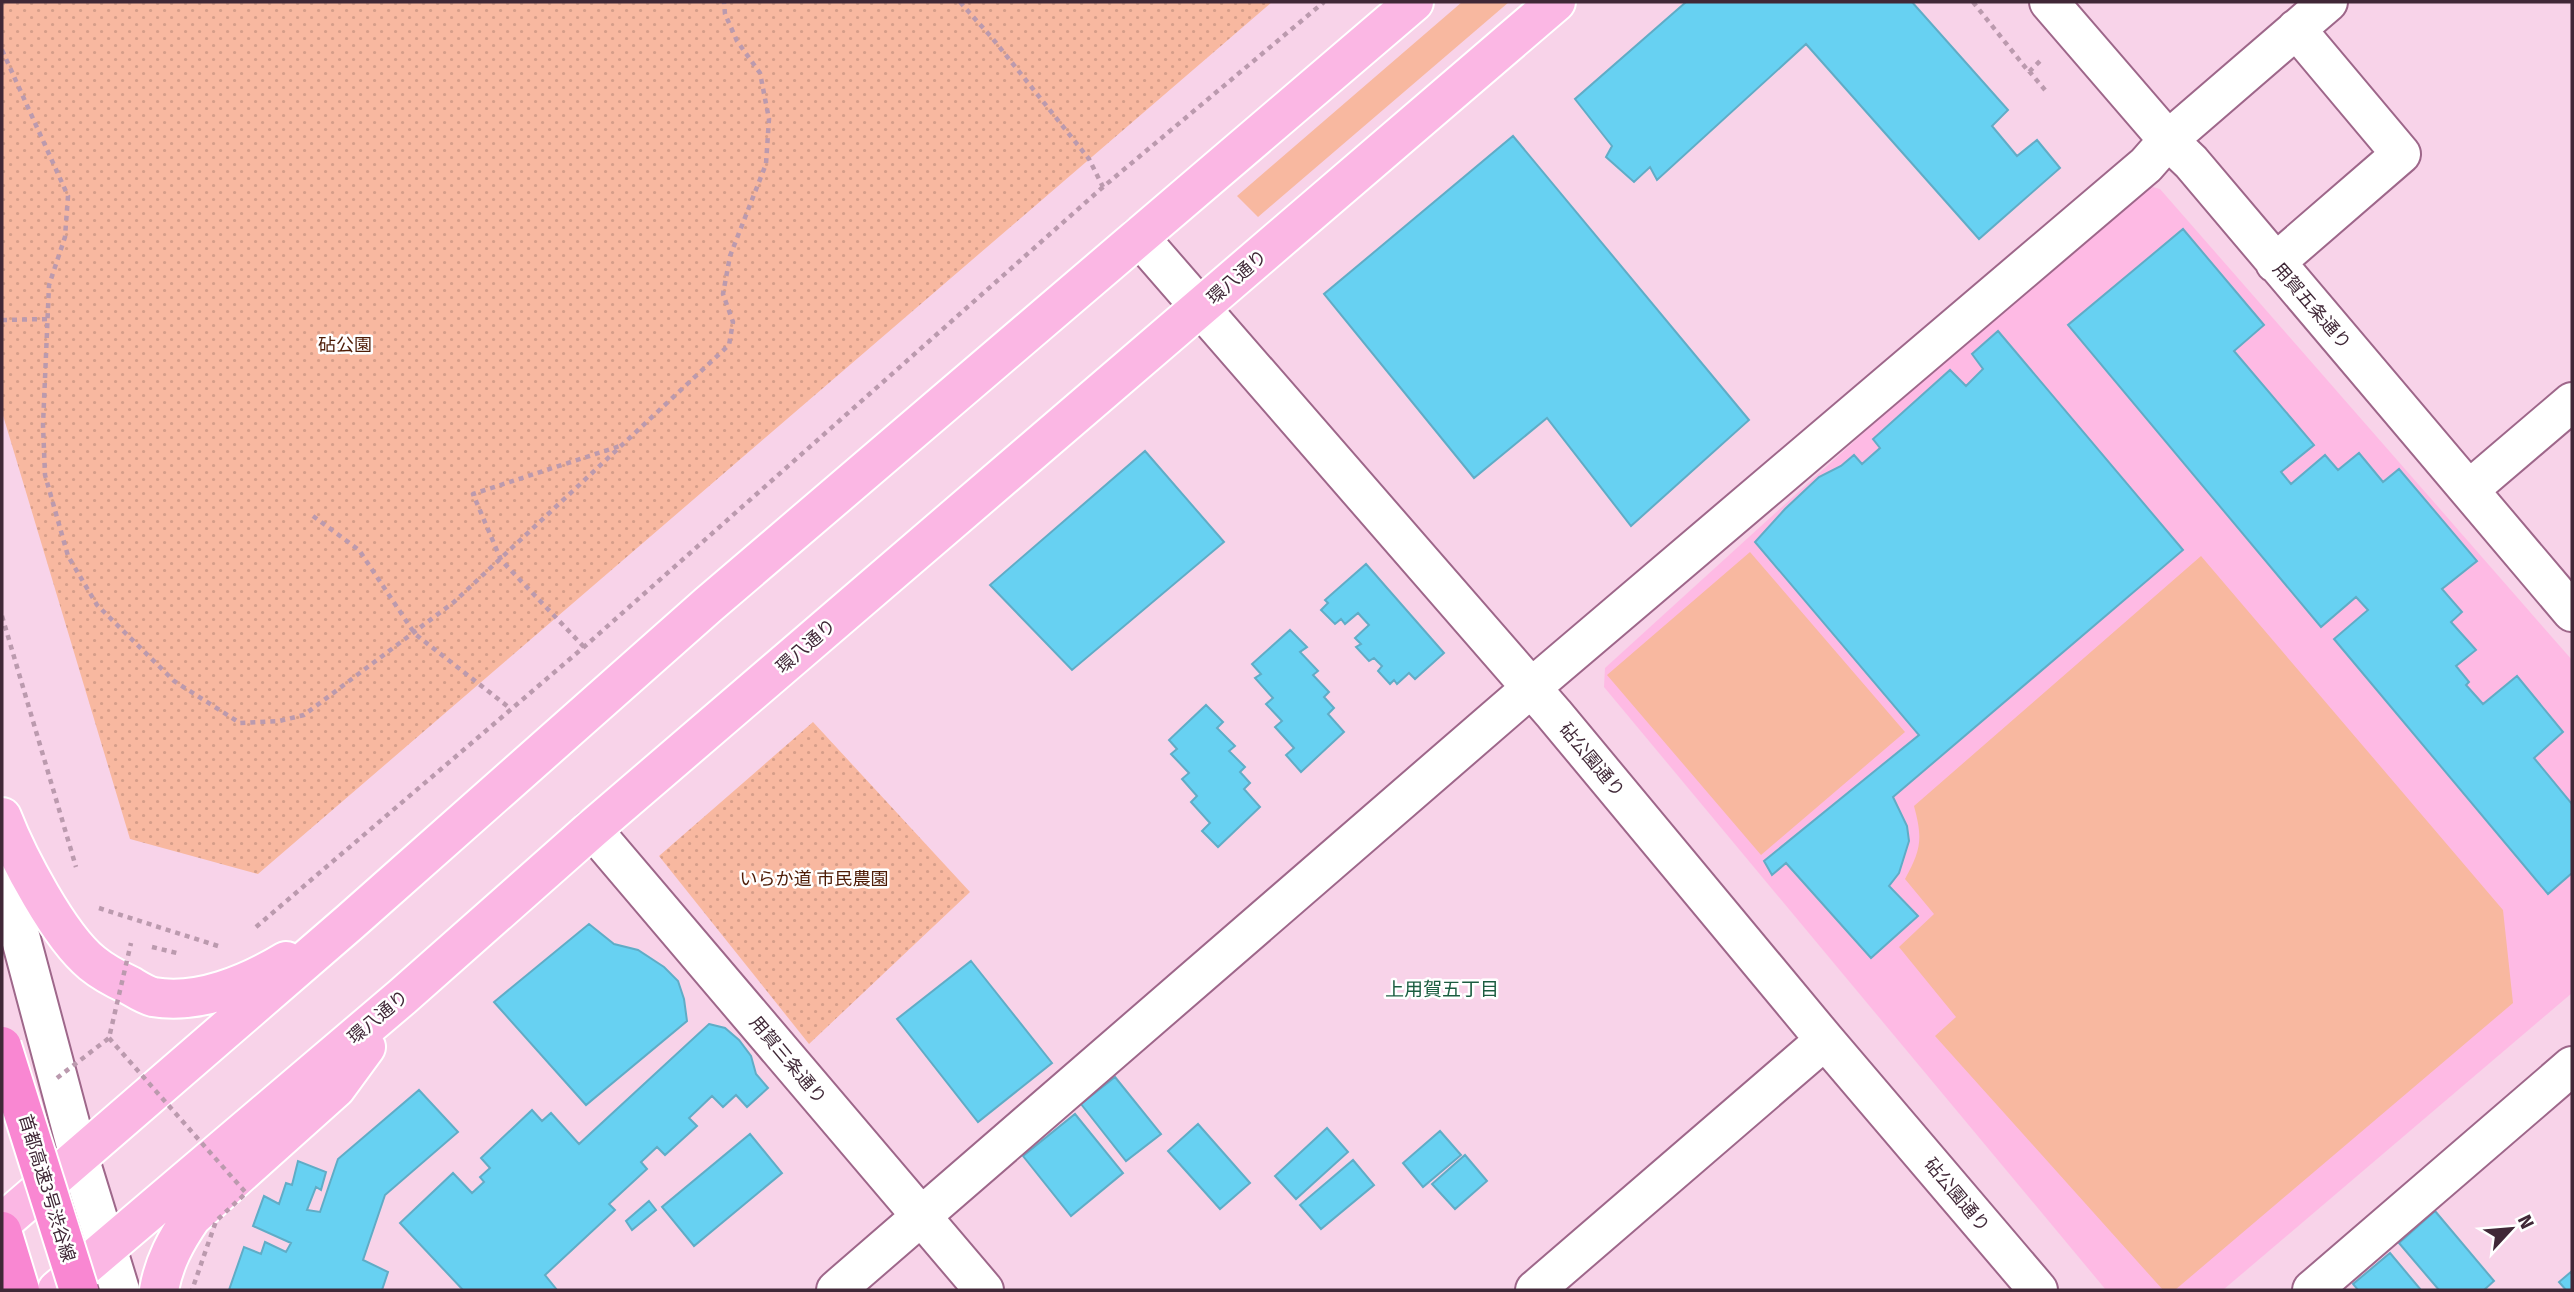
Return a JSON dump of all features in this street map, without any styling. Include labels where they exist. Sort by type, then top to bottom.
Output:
[{"type":"highway","name":"首都高速3号渋谷線","points":[[2,1046],[79,1290]]},
{"type":"highway","points":[[2,1231],[20,1290]]},
{"type":"main road","points":[[2,1223],[350,922],[708,605],[1414,2]]},
{"type":"main road","name":"環八通り","points":[[57,1290],[402,997],[592,829],[1556,2]]},
{"type":"main road","points":[[2,817],[35,886],[72,943],[91,963],[150,996],[180,999],[211,993],[263,975],[350,922]]},
{"type":"main road","points":[[159,1290],[174,1244],[192,1217],[336,1088],[402,997]]},
{"type":"street","name":"用賀五条通り","points":[[2049,2],[2168,140],[2191,162],[2572,612]]},
{"type":"street","points":[[836,1290],[1531,688],[2146,165],[2168,140],[2328,2]]},
{"type":"street","points":[[2275,263],[2401,154],[2296,29]]},
{"type":"street","name":"砧公園通り","points":[[1139,237],[1531,688],[2038,1290]]},
{"type":"street","points":[[2470,489],[2572,402]]},
{"type":"street","name":"用賀三条通り","points":[[592,829],[984,1290]]},
{"type":"street","points":[[2,867],[79,1157],[120,1290]]},
{"type":"street","points":[[1535,1290],[1825,1040]]},
{"type":"street","points":[[2312,1290],[2572,1066]]},
{"type":"path","points":[[2,50],[68,196],[65,237],[49,285],[43,425],[45,475],[68,556],[97,605],[174,681],[240,723],[279,721],[304,715],[415,634],[501,560],[729,345],[733,322],[723,294],[730,256],[766,164],[769,118],[760,73],[737,41],[725,13],[724,2]]},
{"type":"path","points":[[960,2],[1089,159],[1103,187]]},
{"type":"path","points":[[250,932],[584,647],[1103,187],[1324,2]]},
{"type":"path","points":[[1974,2],[2029,72],[2048,52]]},
{"type":"path","points":[[1974,2],[2045,90]]},
{"type":"path","points":[[2,320],[49,319]]},
{"type":"path","points":[[584,647],[501,560],[473,494],[626,443]]},
{"type":"path","points":[[313,516],[359,550],[415,634],[511,709]]},
{"type":"path","points":[[2,616],[79,877]]},
{"type":"path","points":[[87,904],[229,949]]},
{"type":"path","points":[[55,1079],[109,1038],[131,943],[183,954]]},
{"type":"path","points":[[109,1038],[246,1193],[216,1221],[192,1290]]},
{"type":"shaded area","points":[[2138,183],[2160,189],[2572,660],[2572,993],[2223,1290],[2106,1290],[1604,687],[1605,668]]},
{"type":"green space","name":"砧公園","points":[[2,2],[1272,2],[258,874],[130,839],[2,412]]},
{"type":"green space","points":[[1462,2],[1509,2],[1258,217],[1237,196]]},
{"type":"green space","points":[[1750,552],[1905,732],[1761,855],[1607,675]]},
{"type":"green space","points":[[2201,556],[2503,910],[2513,1003],[2175,1290],[2163,1290],[1935,1036],[1956,1017],[1899,947],[1934,914],[1905,879],[1919,844],[1919,827],[1914,806]]},
{"type":"green space","name":"いらか道 市民農園","points":[[813,722],[970,892],[809,1044],[659,856]]},
{"type":"building","points":[[1686,2],[1912,2],[2008,110],[1992,126],[2017,156],[2037,140],[2060,168],[1979,239],[1806,44],[1657,180],[1650,167],[1634,182],[1606,157],[1612,146],[1575,99]]},
{"type":"building","points":[[1513,136],[1749,420],[1631,526],[1547,418],[1474,478],[1324,294]]},
{"type":"building","points":[[2183,229],[2264,325],[2234,351],[2314,445],[2281,472],[2291,484],[2325,455],[2338,470],[2359,453],[2383,482],[2399,469],[2477,561],[2442,589],[2462,612],[2451,622],[2476,650],[2456,666],[2469,682],[2466,685],[2483,704],[2517,676],[2563,732],[2534,758],[2572,804],[2572,873],[2548,894],[2334,639],[2368,610],[2356,597],[2321,627],[2068,325]]},
{"type":"building","points":[[1998,331],[2183,550],[1893,797],[1907,826],[1909,841],[1899,873],[1889,886],[1918,916],[1871,958],[1786,863],[1772,875],[1764,861],[1919,735],[1755,542],[1819,477],[1841,466],[1854,455],[1862,464],[1880,448],[1873,439],[1950,370],[1966,386],[1983,369],[1972,354]]},
{"type":"building","points":[[1145,451],[1224,542],[1072,670],[990,585]]},
{"type":"building","points":[[1366,564],[1444,653],[1415,679],[1409,673],[1397,684],[1394,680],[1390,684],[1378,671],[1382,666],[1374,658],[1369,661],[1356,647],[1361,644],[1355,638],[1369,625],[1358,613],[1345,624],[1341,619],[1335,624],[1321,610],[1328,603],[1325,600]]},
{"type":"building","points":[[1290,630],[1307,647],[1300,652],[1318,671],[1313,675],[1329,692],[1324,697],[1334,708],[1328,714],[1344,732],[1301,772],[1286,755],[1294,748],[1275,727],[1282,721],[1266,704],[1273,698],[1255,678],[1261,674],[1252,664]]},
{"type":"building","points":[[1206,705],[1223,722],[1217,728],[1235,746],[1229,751],[1245,767],[1240,772],[1250,783],[1244,789],[1260,807],[1218,847],[1202,831],[1210,823],[1191,802],[1197,796],[1182,779],[1189,773],[1171,754],[1177,749],[1169,740]]},
{"type":"building","points":[[589,924],[614,944],[638,950],[664,967],[678,981],[687,1021],[586,1105],[494,1002]]},
{"type":"building","points":[[971,961],[1052,1063],[978,1122],[897,1019]]},
{"type":"building","points":[[709,1024],[725,1028],[739,1040],[751,1056],[756,1074],[768,1088],[747,1107],[736,1095],[723,1107],[712,1096],[689,1118],[697,1126],[665,1155],[657,1147],[641,1162],[647,1169],[609,1204],[615,1210],[545,1275],[557,1290],[463,1290],[400,1223],[453,1173],[472,1193],[484,1182],[480,1177],[490,1168],[481,1158],[532,1110],[542,1121],[551,1113],[579,1144]]},
{"type":"building","points":[[1115,1077],[1161,1134],[1126,1161],[1081,1104]]},
{"type":"building","points":[[419,1090],[458,1132],[385,1195],[363,1260],[388,1272],[382,1290],[229,1290],[244,1247],[261,1254],[265,1242],[286,1252],[291,1243],[253,1226],[264,1196],[279,1204],[286,1183],[292,1185],[298,1161],[326,1172],[321,1190],[316,1187],[307,1210],[320,1212],[338,1159]]},
{"type":"building","points":[[1075,1114],[1123,1173],[1071,1216],[1023,1156]]},
{"type":"building","points":[[1198,1124],[1250,1183],[1220,1209],[1168,1151]]},
{"type":"building","points":[[1327,1128],[1348,1152],[1296,1199],[1275,1176]]},
{"type":"building","points":[[1440,1131],[1461,1155],[1423,1187],[1403,1163]]},
{"type":"building","points":[[750,1134],[782,1173],[694,1246],[662,1207]]},
{"type":"building","points":[[1465,1155],[1487,1181],[1455,1209],[1432,1184]]},
{"type":"building","points":[[1353,1160],[1374,1185],[1321,1229],[1300,1205]]},
{"type":"building","points":[[649,1201],[656,1210],[632,1230],[626,1221]]},
{"type":"building","points":[[2435,1211],[2494,1281],[2484,1290],[2439,1290],[2399,1243]]},
{"type":"building","points":[[2390,1253],[2421,1290],[2358,1290],[2353,1284]]},
{"type":"building","points":[[2572,1271],[2572,1290],[2566,1290],[2559,1282]]},
{"type":"district","name":"上用賀五丁目","points":[[1442,989]]}]
